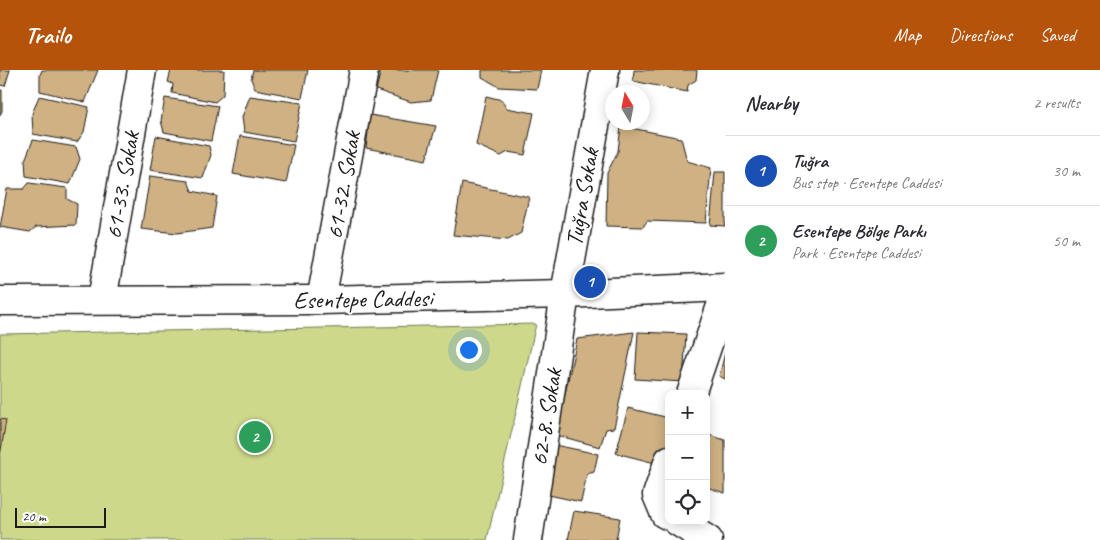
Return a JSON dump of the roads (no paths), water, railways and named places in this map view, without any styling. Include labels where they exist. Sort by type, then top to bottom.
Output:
[{"type":"street","name":"61-33. Sokak","points":[[102,300],[142,70]]},
{"type":"street","name":"61-32. Sokak","points":[[321,300],[364,70]]},
{"type":"street","name":"Tuğra Sokak","points":[[565,294],[605,70]]},
{"type":"street","name":"Esentepe Caddesi","points":[[0,301],[321,300],[565,294],[725,287]]},
{"type":"street","name":"62-8. Sokak","points":[[528,540],[565,294]]},
{"type":"street","points":[[692,390],[725,294]]},
{"type":"street","points":[[665,472],[657,495],[665,514]]},
{"type":"street","points":[[684,525],[708,540]]},
{"type":"place","name":"Tuğra","points":[[590,282]]},
{"type":"place","name":"Esentepe Bölge Parkı","points":[[255,437]]}]
